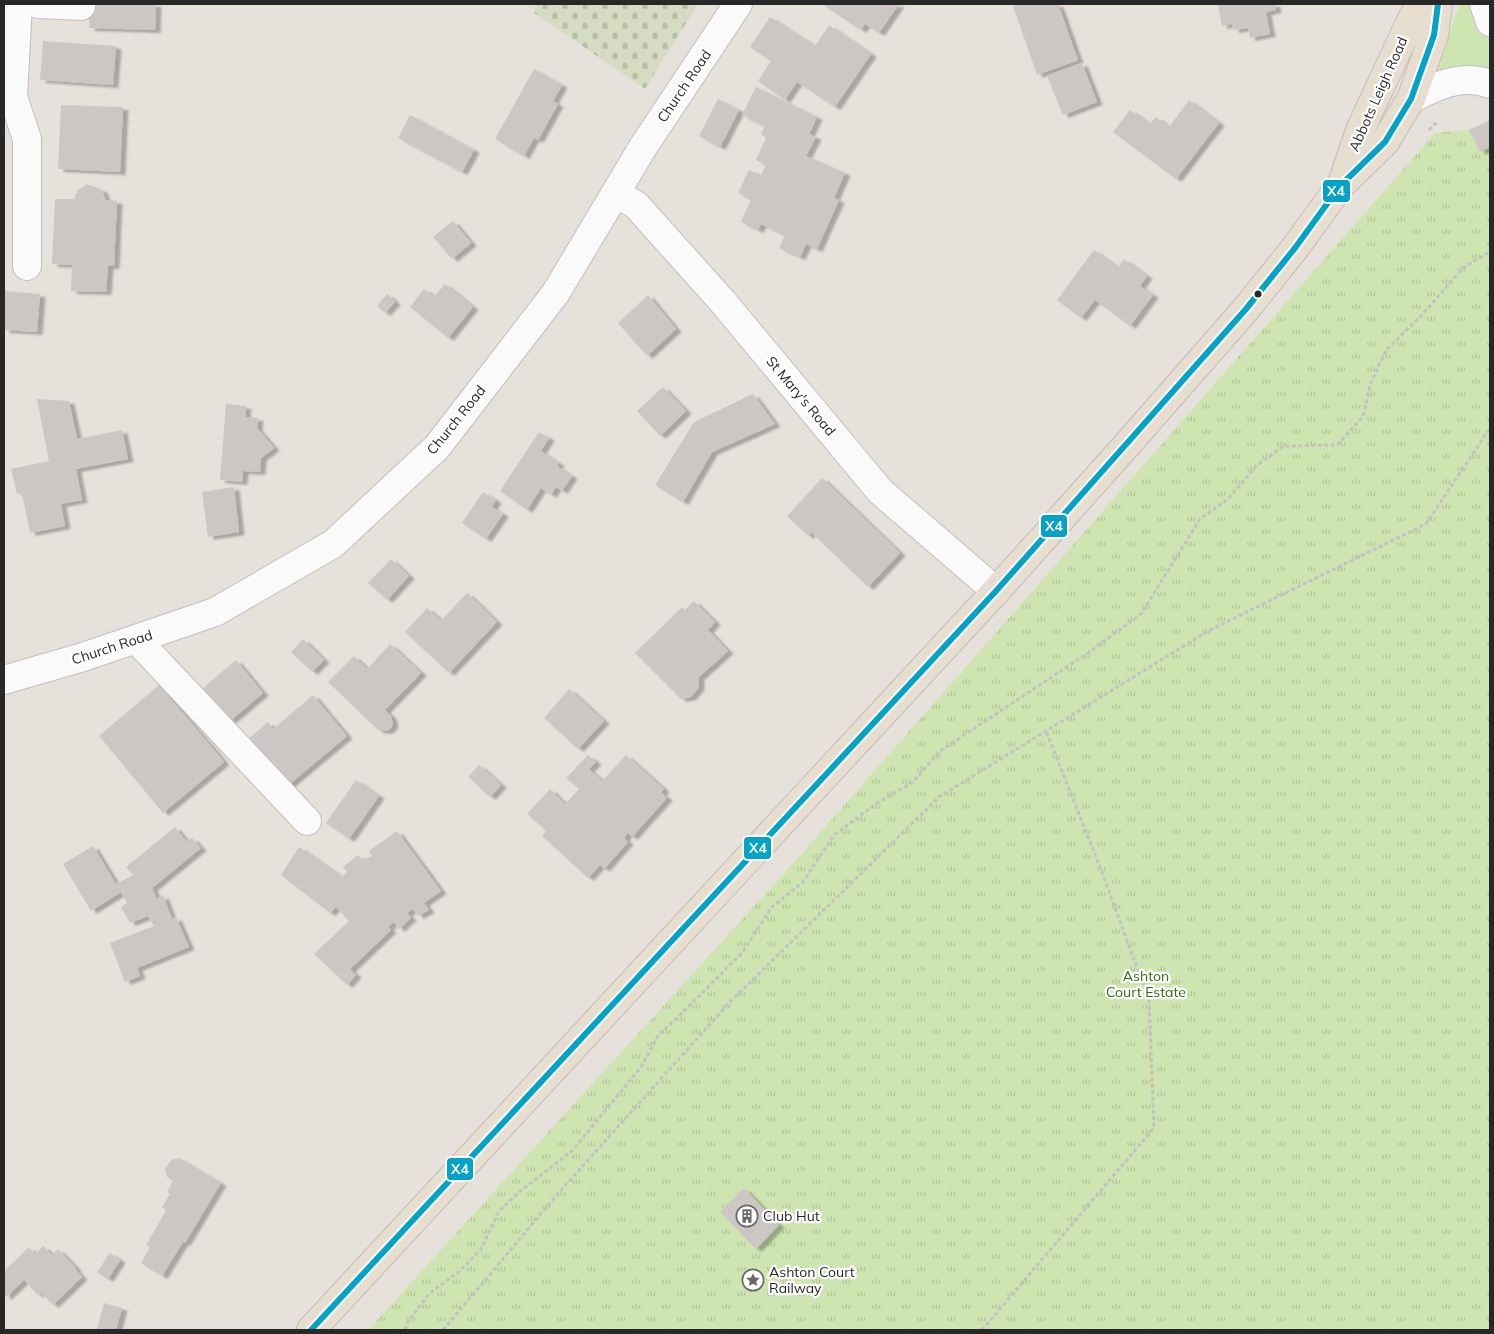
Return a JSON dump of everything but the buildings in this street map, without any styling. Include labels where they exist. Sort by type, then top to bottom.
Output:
[{"type":"main road","name":"Abbots Leigh Road","points":[[1340,186],[1361,128],[1408,25],[1420,4]]},
{"type":"main road","name":"Abbots Leigh Road","points":[[311,1330],[996,591],[1246,309],[1295,248],[1340,186],[1385,142],[1411,99],[1434,36],[1438,4]]},
{"type":"street","points":[[18,4],[13,97],[27,139],[15,224],[27,266]]},
{"type":"street","points":[[38,4],[81,6]]},
{"type":"street","name":"Church Road","points":[[4,680],[83,657],[215,612],[333,544],[340,538],[436,447],[555,294],[643,147],[738,4]]},
{"type":"street","points":[[1484,4],[1490,22]]},
{"type":"street","points":[[1411,99],[1438,85],[1459,79],[1490,84]]},
{"type":"street","name":"St Mary's Road","points":[[616,193],[636,205],[723,302],[880,491],[996,591]]},
{"type":"street","points":[[136,639],[307,821]]},
{"type":"path","points":[[405,1330],[409,1320],[430,1294],[460,1271],[481,1249],[499,1211],[519,1192],[572,1150],[642,1067],[659,1034],[742,953],[772,907],[803,882],[834,835],[876,804],[913,782],[940,751],[1088,653],[1141,614],[1200,520],[1228,499],[1257,465],[1284,446],[1337,445],[1363,416],[1370,385],[1386,350],[1420,317],[1464,267],[1490,252]]},
{"type":"path","points":[[443,1330],[555,1197],[728,1004],[939,797],[1208,631],[1426,524],[1490,428]]},
{"type":"path","points":[[982,1330],[1154,1128],[1149,1000],[1104,876],[1046,731]]},
{"type":"green space","points":[[536,4],[698,4],[645,89],[534,13]]},
{"type":"green space","points":[[1460,4],[1478,4],[1490,38],[1490,69],[1469,67],[1434,72]]},
{"type":"green space","name":"Ashton Court Estate","points":[[1490,120],[1490,1330],[368,1330],[797,859],[1435,133],[1469,130]]},
{"type":"transit line","name":"X4","points":[[311,1330],[996,591],[1246,309],[1295,248],[1340,186],[1385,142],[1411,99],[1434,35],[1438,4]]},
{"type":"place","name":"Club Hut","points":[[747,1216]]},
{"type":"place","name":"Ashton Court Railway","points":[[753,1280]]}]
